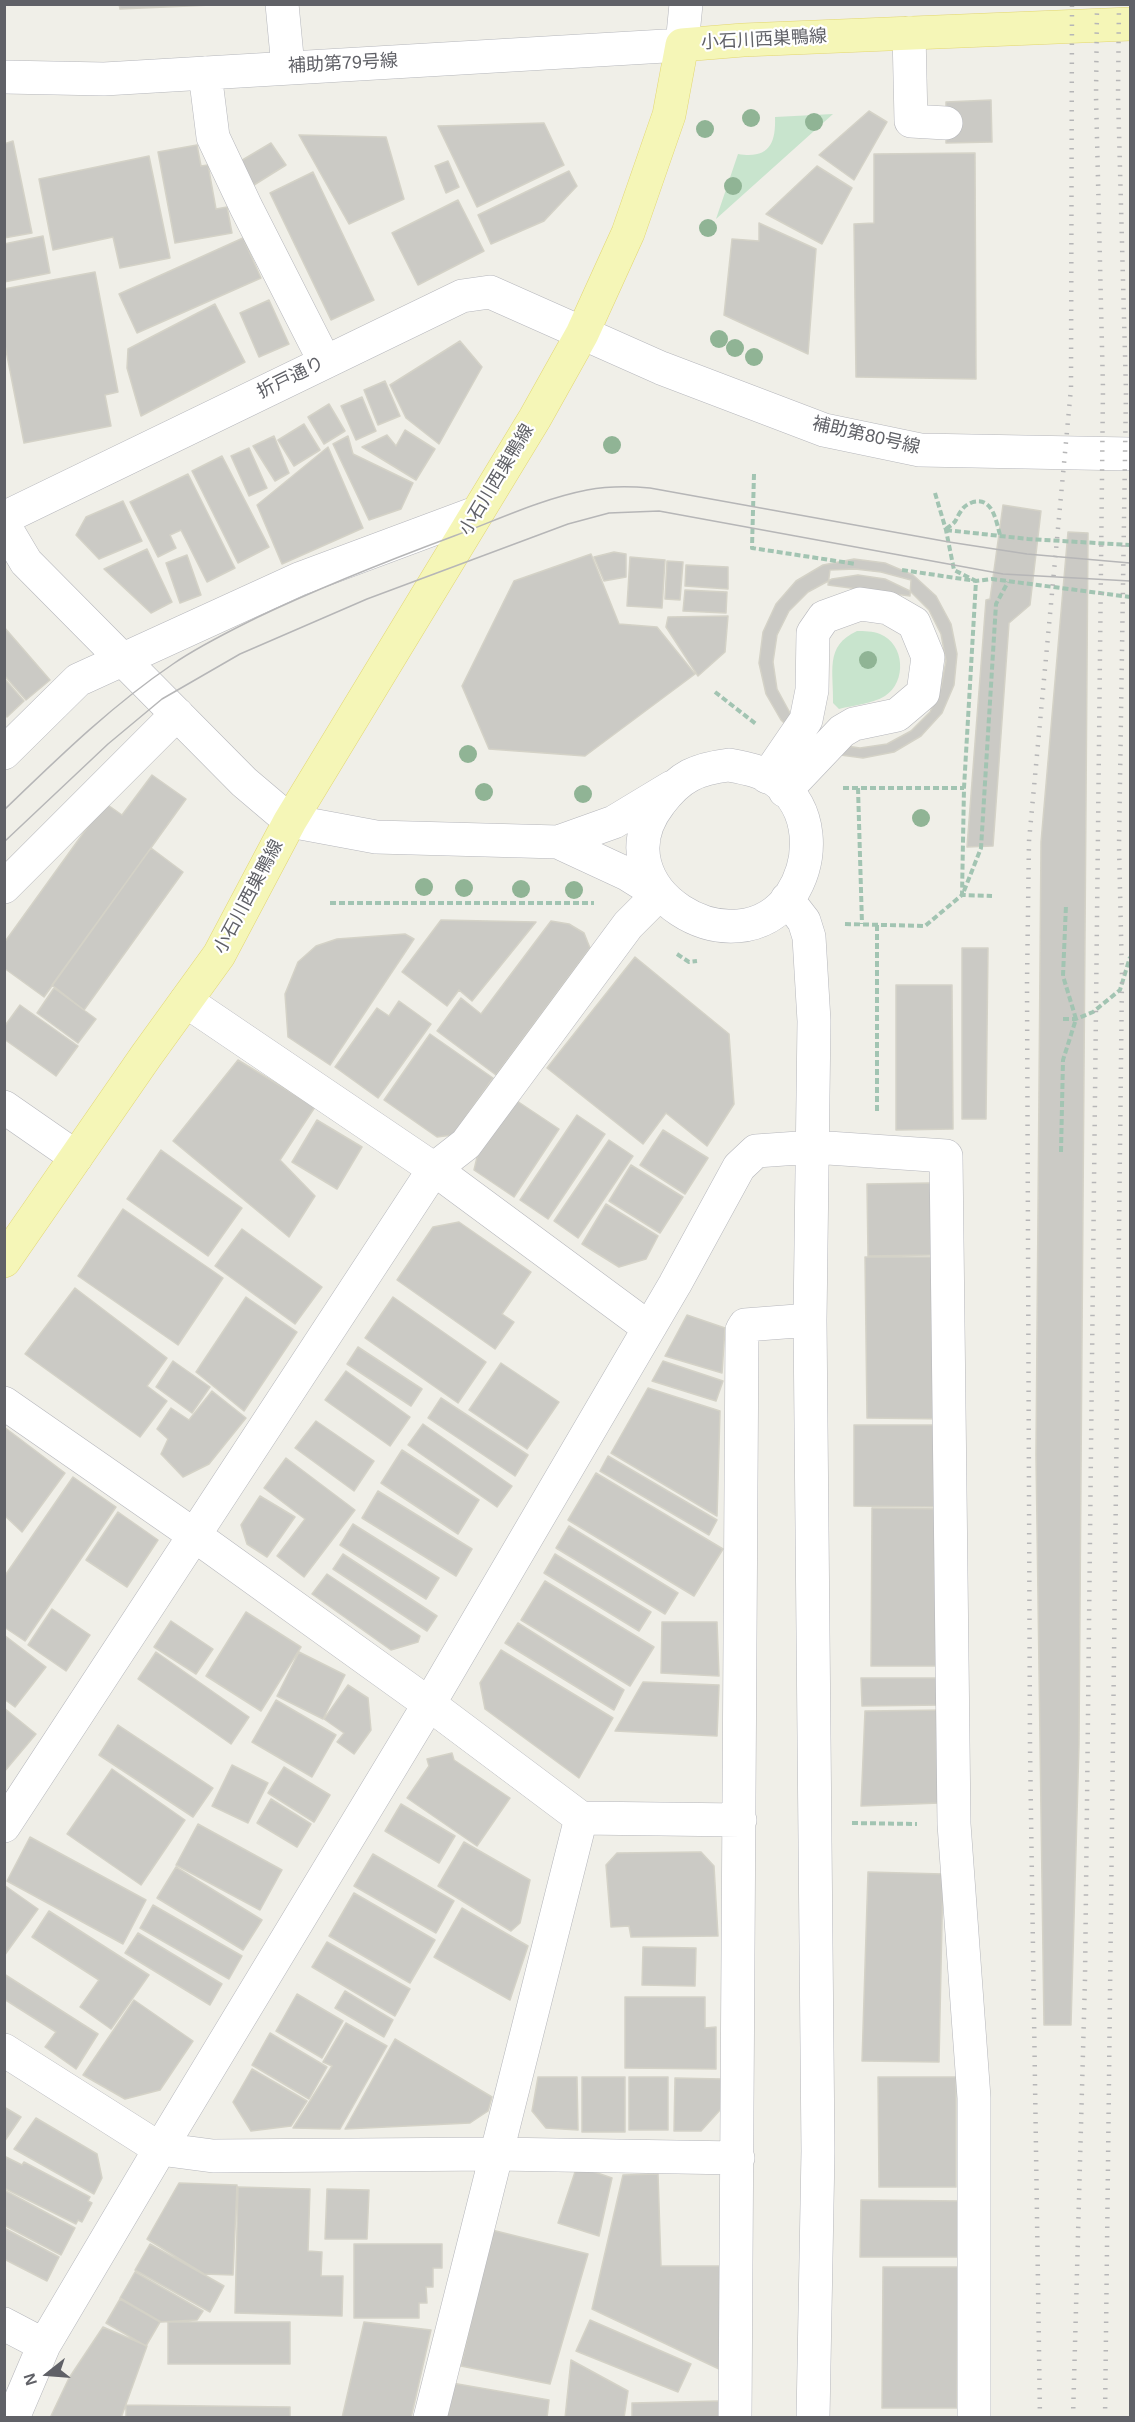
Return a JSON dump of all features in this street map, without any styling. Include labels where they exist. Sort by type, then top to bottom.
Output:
[{"type":"main road","name":"小石川西巣鴨線","points":[[4,1261],[219,955],[290,822],[535,418],[582,334],[628,233],[669,115],[682,45],[743,40],[1131,24]]},
{"type":"street","points":[[282,4],[288,67]]},
{"type":"street","points":[[682,45],[686,4]]},
{"type":"street","points":[[909,33],[911,122],[946,123]]},
{"type":"street","name":"補助第79号線","points":[[4,77],[104,79],[682,45]]},
{"type":"street","points":[[205,73],[213,137],[325,362]]},
{"type":"street","name":"折戸通り","points":[[4,518],[462,296],[490,292],[582,334]]},
{"type":"street","name":"補助第80号線","points":[[582,334],[661,368],[824,430],[920,450],[1131,454]]},
{"type":"street","points":[[4,753],[78,680],[299,579],[476,513]]},
{"type":"street","points":[[4,525],[26,562],[244,782],[290,822],[376,837],[558,842],[614,822],[684,778],[705,768],[729,765],[753,769],[791,797],[804,820],[808,851],[800,880],[787,899],[769,915],[753,922],[734,926],[712,925],[696,920],[627,874],[558,842]]},
{"type":"street","points":[[860,604],[888,608],[914,623],[928,657],[923,693],[897,715],[854,724],[842,730],[776,784],[806,720],[812,690],[813,633],[824,617],[860,604]]},
{"type":"street","points":[[4,888],[177,714]]},
{"type":"street","points":[[659,894],[647,869],[642,846],[648,819],[672,787]]},
{"type":"street","points":[[4,1826],[434,1169],[466,1144],[628,925],[659,894]]},
{"type":"street","points":[[787,899],[804,921],[809,938],[814,1022],[810,1320],[818,2151],[813,2418]]},
{"type":"street","points":[[186,1001],[434,1169],[649,1328]]},
{"type":"street","points":[[4,1107],[76,1157]]},
{"type":"street","points":[[13,2418],[44,2345],[160,2148],[429,1704],[649,1328],[739,1167],[756,1150],[813,1147],[946,1156],[954,1824],[974,2098],[974,2418]]},
{"type":"street","points":[[735,2418],[742,1330],[745,1325],[810,1320]]},
{"type":"street","points":[[4,1403],[194,1535],[429,1704],[581,1818],[740,1820]]},
{"type":"street","points":[[430,2418],[581,1818]]},
{"type":"street","points":[[4,2050],[160,2148],[213,2156],[496,2154],[738,2158]]},
{"type":"street","points":[[4,2324],[44,2345]]},
{"type":"path","points":[[752,548],[754,474]]},
{"type":"path","points":[[1000,535],[994,513],[987,504],[979,501],[968,504],[960,511],[957,521],[946,530],[1028,539],[1131,545]]},
{"type":"path","points":[[976,581],[992,579],[1131,597]]},
{"type":"path","points":[[809,938],[847,923],[925,926],[962,895],[981,848],[996,604],[1008,582]]},
{"type":"path","points":[[715,692],[765,730]]},
{"type":"path","points":[[839,788],[964,788]]},
{"type":"path","points":[[858,788],[862,924]]},
{"type":"path","points":[[962,895],[992,896]]},
{"type":"path","points":[[330,903],[593,903],[689,962],[700,961]]},
{"type":"path","points":[[1061,1152],[1062,1060],[1076,1019],[1063,976],[1066,904]]},
{"type":"path","points":[[877,925],[877,1151]]},
{"type":"path","points":[[1063,1019],[1076,1019],[1093,1012],[1120,990],[1131,957]]},
{"type":"path","points":[[859,1823],[954,1824]]},
{"type":"green space","points":[[833,114],[716,219],[738,154],[757,154],[768,148],[774,135],[775,117]]},
{"type":"green space","points":[[857,631],[874,632],[888,639],[898,654],[900,673],[892,690],[880,699],[839,709],[833,703],[832,671],[835,652],[839,644]]},
{"type":"building","points":[[119,4],[234,4],[120,9]]},
{"type":"building","points":[[991,100],[992,142],[946,143],[946,102]]},
{"type":"building","points":[[869,111],[887,122],[854,180],[819,155]]},
{"type":"building","points":[[544,123],[564,165],[477,207],[438,126]]},
{"type":"building","points":[[299,135],[386,137],[404,199],[349,224]]},
{"type":"building","points":[[13,141],[32,233],[4,238],[4,144]]},
{"type":"building","points":[[271,143],[286,165],[254,185],[239,162]]},
{"type":"building","points":[[197,145],[201,166],[208,165],[216,209],[227,207],[232,233],[175,243],[158,152]]},
{"type":"building","points":[[975,153],[976,379],[856,377],[854,224],[874,223],[874,154]]},
{"type":"building","points":[[149,156],[170,258],[120,268],[113,237],[53,250],[39,179]]},
{"type":"building","points":[[448,161],[459,187],[446,193],[435,166]]},
{"type":"building","points":[[817,166],[852,188],[822,244],[766,214]]},
{"type":"building","points":[[569,171],[577,186],[544,221],[491,244],[478,215]]},
{"type":"building","points":[[313,172],[374,300],[331,320],[270,193]]},
{"type":"building","points":[[458,200],[484,251],[418,285],[392,233]]},
{"type":"building","points":[[759,223],[816,249],[808,354],[724,315],[732,239],[759,241]]},
{"type":"building","points":[[43,236],[50,273],[4,282],[4,244]]},
{"type":"building","points":[[243,238],[261,278],[137,333],[119,294]]},
{"type":"building","points":[[95,272],[118,392],[105,395],[111,426],[24,443],[4,340],[4,289]]},
{"type":"building","points":[[269,300],[289,344],[259,357],[240,313]]},
{"type":"building","points":[[215,304],[245,362],[141,416],[127,368],[128,349]]},
{"type":"building","points":[[460,341],[482,367],[439,444],[406,418],[390,385]]},
{"type":"building","points":[[385,381],[400,416],[378,425],[364,390]]},
{"type":"building","points":[[362,397],[376,431],[356,440],[341,406]]},
{"type":"building","points":[[329,404],[345,431],[324,444],[308,417]]},
{"type":"building","points":[[304,424],[320,450],[294,466],[278,440]]},
{"type":"building","points":[[405,430],[435,449],[416,480],[362,447],[387,435],[396,446]]},
{"type":"building","points":[[274,436],[289,473],[275,481],[253,446]]},
{"type":"building","points":[[348,436],[353,454],[413,483],[401,509],[369,520],[333,444]]},
{"type":"building","points":[[328,447],[363,528],[282,564],[257,505]]},
{"type":"building","points":[[249,448],[267,488],[249,496],[231,456]]},
{"type":"building","points":[[222,456],[269,547],[238,563],[192,471]]},
{"type":"building","points":[[188,474],[235,568],[207,582],[181,530],[170,535],[176,548],[158,557],[130,502]]},
{"type":"building","points":[[123,501],[142,541],[99,559],[76,535],[86,517]]},
{"type":"building","points":[[1003,505],[1041,511],[1030,605],[1009,623],[993,846],[967,847],[986,600],[990,599]]},
{"type":"building","points":[[1068,532],[1088,533],[1079,1744],[1071,2025],[1044,2025],[1036,1455],[1041,842]]},
{"type":"building","points":[[147,549],[172,602],[151,613],[104,569]]},
{"type":"building","points":[[614,552],[626,554],[626,577],[604,581],[594,557]]},
{"type":"building","points":[[591,554],[619,624],[657,627],[695,674],[585,756],[489,749],[462,686],[514,581]]},
{"type":"building","points":[[187,555],[201,595],[180,603],[166,563]]},
{"type":"building","points":[[630,557],[665,560],[662,608],[627,606]]},
{"type":"building","points":[[854,559],[885,563],[913,575],[936,596],[951,624],[957,654],[954,685],[942,713],[921,736],[894,752],[863,758],[833,754],[804,742],[781,720],[766,694],[759,663],[763,632],[776,604],[796,581],[823,565]],"holes":[[[858,575],[885,579],[910,591],[929,610],[941,634],[946,661],[941,688],[930,712],[911,731],[887,744],[860,748],[833,744],[809,732],[790,713],[777,689],[773,662],[777,635],[789,611],[808,592],[832,579]]]},
{"type":"building","points":[[667,561],[683,562],[680,600],[665,599]]},
{"type":"building","points":[[686,565],[728,567],[728,589],[685,586]]},
{"type":"building","points":[[855,569],[881,572],[911,580],[910,596],[828,585],[830,570]]},
{"type":"building","points":[[685,590],[727,592],[726,613],[683,611]]},
{"type":"building","points":[[728,616],[725,652],[698,676],[666,627],[668,617]]},
{"type":"building","points":[[4,627],[50,680],[26,700],[4,675]]},
{"type":"building","points":[[4,678],[24,701],[7,717],[4,714]]},
{"type":"building","points":[[152,775],[186,799],[44,997],[4,968],[4,943],[105,803],[122,815]]},
{"type":"building","points":[[151,848],[183,872],[84,1010],[52,985]]},
{"type":"building","points":[[441,920],[536,922],[472,1001],[459,990],[447,1006],[402,972]]},
{"type":"building","points":[[551,921],[569,924],[584,933],[590,948],[496,1075],[437,1031],[461,998],[481,1014]]},
{"type":"building","points":[[405,934],[414,939],[330,1065],[288,1037],[285,994],[298,962],[316,946],[337,939]]},
{"type":"building","points":[[962,948],[988,948],[986,1119],[962,1119]]},
{"type":"building","points":[[635,957],[729,1034],[734,1104],[707,1146],[666,1113],[643,1144],[547,1068]]},
{"type":"building","points":[[896,985],[952,985],[953,1129],[896,1130]]},
{"type":"building","points":[[54,988],[96,1019],[78,1043],[37,1013]]},
{"type":"building","points":[[399,1001],[431,1024],[378,1098],[335,1067],[377,1008],[389,1016]]},
{"type":"building","points":[[20,1005],[78,1046],[56,1076],[4,1039],[4,1027]]},
{"type":"building","points":[[430,1034],[493,1078],[453,1135],[437,1137],[384,1100]]},
{"type":"building","points":[[238,1060],[315,1107],[280,1160],[315,1196],[289,1237],[173,1141]]},
{"type":"building","points":[[514,1099],[559,1129],[514,1197],[474,1170],[478,1153]]},
{"type":"building","points":[[577,1115],[605,1134],[548,1219],[520,1200]]},
{"type":"building","points":[[317,1120],[362,1147],[337,1189],[292,1162]]},
{"type":"building","points":[[663,1130],[708,1158],[685,1194],[640,1165]]},
{"type":"building","points":[[609,1140],[633,1156],[578,1238],[554,1221]]},
{"type":"building","points":[[161,1150],[242,1208],[208,1256],[127,1199]]},
{"type":"building","points":[[631,1165],[683,1197],[660,1233],[609,1201]]},
{"type":"building","points":[[931,1183],[932,1255],[868,1256],[867,1184]]},
{"type":"building","points":[[606,1204],[658,1236],[646,1259],[619,1267],[582,1244]]},
{"type":"building","points":[[123,1209],[223,1278],[178,1345],[78,1276]]},
{"type":"building","points":[[459,1222],[531,1272],[502,1314],[514,1322],[495,1349],[397,1280],[433,1227]]},
{"type":"building","points":[[242,1229],[322,1287],[295,1324],[215,1266]]},
{"type":"building","points":[[865,1257],[944,1257],[945,1419],[867,1418]]},
{"type":"building","points":[[75,1288],[167,1358],[147,1386],[167,1401],[140,1437],[25,1354]]},
{"type":"building","points":[[246,1297],[297,1332],[244,1411],[196,1372]]},
{"type":"building","points":[[393,1297],[486,1362],[458,1403],[365,1338]]},
{"type":"building","points":[[687,1315],[725,1328],[722,1373],[665,1356]]},
{"type":"building","points":[[358,1347],[422,1389],[411,1406],[347,1364]]},
{"type":"building","points":[[173,1361],[210,1387],[192,1413],[156,1387]]},
{"type":"building","points":[[663,1361],[723,1381],[716,1401],[652,1381]]},
{"type":"building","points":[[501,1363],[559,1402],[527,1449],[469,1410]]},
{"type":"building","points":[[346,1371],[410,1417],[390,1446],[325,1400]]},
{"type":"building","points":[[648,1388],[720,1411],[717,1516],[611,1453]]},
{"type":"building","points":[[212,1391],[246,1418],[209,1464],[183,1477],[161,1454],[168,1439],[157,1429],[171,1408],[189,1420]]},
{"type":"building","points":[[441,1398],[528,1455],[515,1476],[428,1418]]},
{"type":"building","points":[[316,1421],[374,1461],[354,1491],[295,1448]]},
{"type":"building","points":[[423,1424],[512,1486],[497,1507],[408,1445]]},
{"type":"building","points":[[854,1425],[939,1425],[939,1507],[854,1506]]},
{"type":"building","points":[[4,1427],[65,1473],[22,1532],[4,1515]]},
{"type":"building","points":[[402,1450],[479,1500],[458,1534],[381,1483]]},
{"type":"building","points":[[608,1456],[717,1520],[709,1535],[600,1471]]},
{"type":"building","points":[[286,1458],[355,1510],[304,1577],[277,1556],[305,1519],[264,1488]]},
{"type":"building","points":[[596,1473],[723,1549],[694,1596],[568,1520]]},
{"type":"building","points":[[73,1477],[116,1507],[25,1641],[4,1627],[4,1577]]},
{"type":"building","points":[[378,1491],[472,1549],[456,1576],[362,1518]]},
{"type":"building","points":[[260,1496],[295,1517],[267,1557],[247,1544],[241,1525]]},
{"type":"building","points":[[872,1508],[944,1509],[944,1666],[871,1666]]},
{"type":"building","points":[[118,1512],[158,1540],[127,1587],[86,1560]]},
{"type":"building","points":[[353,1524],[439,1578],[426,1599],[340,1545]]},
{"type":"building","points":[[569,1526],[678,1593],[665,1614],[556,1548]]},
{"type":"building","points":[[343,1554],[437,1616],[427,1631],[333,1569]]},
{"type":"building","points":[[555,1554],[651,1612],[639,1631],[544,1573]]},
{"type":"building","points":[[327,1574],[420,1636],[418,1642],[391,1650],[312,1594]]},
{"type":"building","points":[[545,1581],[654,1647],[630,1686],[521,1620]]},
{"type":"building","points":[[52,1609],[90,1635],[66,1671],[28,1645]]},
{"type":"building","points":[[246,1612],[301,1647],[261,1711],[206,1676]]},
{"type":"building","points":[[171,1621],[213,1649],[196,1674],[154,1647]]},
{"type":"building","points":[[662,1622],[717,1622],[719,1676],[661,1673]]},
{"type":"building","points":[[518,1623],[624,1690],[614,1710],[505,1643]]},
{"type":"building","points":[[4,1635],[46,1667],[15,1707],[4,1699]]},
{"type":"building","points":[[501,1650],[613,1718],[579,1778],[485,1709],[480,1683]]},
{"type":"building","points":[[156,1652],[249,1717],[231,1744],[138,1679]]},
{"type":"building","points":[[299,1652],[345,1675],[323,1719],[277,1696]]},
{"type":"building","points":[[861,1678],[943,1678],[944,1705],[862,1706]]},
{"type":"building","points":[[643,1682],[719,1685],[717,1736],[615,1731]]},
{"type":"building","points":[[348,1685],[368,1698],[371,1730],[354,1754],[337,1742],[344,1733],[324,1719]]},
{"type":"building","points":[[276,1700],[336,1735],[312,1777],[252,1742]]},
{"type":"building","points":[[4,1708],[36,1734],[4,1772]]},
{"type":"building","points":[[949,1710],[940,1803],[861,1806],[865,1711]]},
{"type":"building","points":[[118,1725],[213,1788],[193,1817],[99,1755]]},
{"type":"building","points":[[452,1753],[454,1760],[510,1798],[477,1846],[407,1798],[429,1766],[427,1759]]},
{"type":"building","points":[[232,1765],[268,1783],[248,1823],[212,1806]]},
{"type":"building","points":[[284,1767],[330,1795],[314,1822],[268,1793]]},
{"type":"building","points":[[112,1769],[185,1820],[141,1885],[67,1834]]},
{"type":"building","points":[[271,1799],[311,1824],[297,1847],[257,1823]]},
{"type":"building","points":[[401,1804],[455,1836],[439,1863],[385,1831]]},
{"type":"building","points":[[198,1824],[282,1870],[260,1910],[176,1865]]},
{"type":"building","points":[[30,1837],[146,1900],[123,1944],[7,1881]]},
{"type":"building","points":[[464,1842],[530,1880],[520,1923],[511,1931],[438,1886]]},
{"type":"building","points":[[701,1852],[714,1866],[718,1936],[631,1937],[629,1926],[611,1927],[606,1865],[617,1853]]},
{"type":"building","points":[[373,1854],[454,1901],[436,1933],[354,1886]]},
{"type":"building","points":[[176,1867],[262,1920],[243,1950],[157,1898]]},
{"type":"building","points":[[868,1872],[943,1874],[939,2062],[862,2061]]},
{"type":"building","points":[[4,1885],[38,1909],[4,1956]]},
{"type":"building","points":[[354,1893],[435,1940],[410,1983],[329,1936]]},
{"type":"building","points":[[153,1905],[242,1956],[229,1979],[140,1928]]},
{"type":"building","points":[[462,1908],[528,1946],[510,2000],[434,1957]]},
{"type":"building","points":[[49,1911],[149,1975],[111,2029],[80,2007],[99,1980],[32,1937]]},
{"type":"building","points":[[138,1933],[222,1984],[210,2005],[125,1953]]},
{"type":"building","points":[[327,1942],[410,1989],[395,2016],[312,1967]]},
{"type":"building","points":[[643,1947],[696,1948],[695,1986],[642,1985]]},
{"type":"building","points":[[4,1974],[98,2034],[76,2069],[45,2047],[56,2032],[4,1999]]},
{"type":"building","points":[[345,1991],[393,2020],[384,2037],[335,2008]]},
{"type":"building","points":[[297,1994],[343,2021],[322,2058],[276,2031]]},
{"type":"building","points":[[625,1997],[705,1997],[705,2028],[716,2027],[716,2069],[625,2068]]},
{"type":"building","points":[[134,2000],[193,2041],[160,2090],[125,2099],[83,2075]]},
{"type":"building","points":[[346,2023],[387,2046],[340,2129],[293,2128],[332,2066],[323,2062]]},
{"type":"building","points":[[270,2033],[327,2067],[309,2099],[252,2065]]},
{"type":"building","points":[[395,2039],[492,2097],[488,2111],[470,2123],[345,2129]]},
{"type":"building","points":[[252,2069],[307,2101],[291,2126],[251,2131],[233,2102]]},
{"type":"building","points":[[538,2077],[577,2077],[578,2130],[546,2128],[532,2111]]},
{"type":"building","points":[[582,2077],[625,2077],[625,2132],[582,2132]]},
{"type":"building","points":[[629,2077],[668,2077],[668,2130],[629,2130]]},
{"type":"building","points":[[878,2077],[956,2077],[956,2187],[879,2187]]},
{"type":"building","points":[[675,2078],[722,2079],[721,2109],[701,2131],[674,2131]]},
{"type":"building","points":[[4,2107],[21,2117],[4,2142]]},
{"type":"building","points":[[36,2118],[97,2154],[102,2178],[94,2194],[14,2149]]},
{"type":"building","points":[[4,2156],[22,2165],[24,2162],[90,2197],[88,2201],[92,2203],[82,2222],[78,2220],[76,2224],[4,2188]]},
{"type":"building","points":[[577,2166],[612,2178],[599,2236],[558,2223]]},
{"type":"building","points":[[658,2174],[661,2266],[721,2266],[719,2369],[592,2309],[623,2175]]},
{"type":"building","points":[[179,2183],[237,2185],[233,2275],[204,2274],[147,2239]]},
{"type":"building","points":[[238,2187],[310,2189],[308,2251],[322,2252],[321,2276],[343,2276],[342,2316],[235,2313]]},
{"type":"building","points":[[327,2189],[369,2190],[367,2239],[325,2239]]},
{"type":"building","points":[[4,2190],[75,2228],[61,2255],[4,2225]]},
{"type":"building","points":[[861,2200],[962,2201],[962,2257],[860,2257]]},
{"type":"building","points":[[4,2228],[59,2257],[47,2281],[4,2259]]},
{"type":"building","points":[[492,2230],[588,2254],[550,2384],[461,2366]]},
{"type":"building","points":[[150,2244],[224,2286],[210,2312],[135,2270]]},
{"type":"building","points":[[354,2244],[442,2244],[442,2268],[433,2268],[433,2287],[426,2287],[427,2303],[419,2303],[419,2318],[354,2318]]},
{"type":"building","points":[[883,2267],[958,2267],[957,2408],[882,2408]]},
{"type":"building","points":[[135,2272],[203,2311],[197,2320],[161,2322],[120,2298]]},
{"type":"building","points":[[120,2299],[160,2322],[146,2346],[106,2323]]},
{"type":"building","points":[[590,2320],[691,2364],[678,2392],[576,2351]]},
{"type":"building","points":[[168,2322],[290,2322],[290,2364],[168,2364]]},
{"type":"building","points":[[364,2322],[431,2330],[411,2418],[342,2418]]},
{"type":"building","points":[[103,2327],[147,2346],[121,2418],[50,2418],[69,2378]]},
{"type":"building","points":[[571,2360],[628,2391],[624,2418],[565,2418]]},
{"type":"building","points":[[452,2383],[549,2400],[547,2418],[446,2418]]},
{"type":"building","points":[[720,2401],[719,2418],[632,2418],[632,2403]]},
{"type":"building","points":[[126,2405],[290,2407],[290,2418],[126,2418]]},
{"type":"tram line","points":[[4,810],[128,697],[203,645],[256,618],[354,575],[536,504],[587,490],[618,487],[650,488],[949,542],[1027,554],[1130,563]]},
{"type":"tram line","points":[[4,842],[108,744],[162,699],[240,654],[367,599],[568,524],[609,513],[659,511],[1003,574],[1130,581]]},
{"type":"railway","points":[[1040,2418],[1030,1747],[1027,983],[1029,841],[1071,388],[1072,4]]},
{"type":"railway","points":[[1073,2418],[1085,1979],[1103,389],[1096,96],[1097,4]]},
{"type":"railway","points":[[1105,2418],[1122,978],[1119,846],[1126,391],[1118,95],[1119,4]]}]
